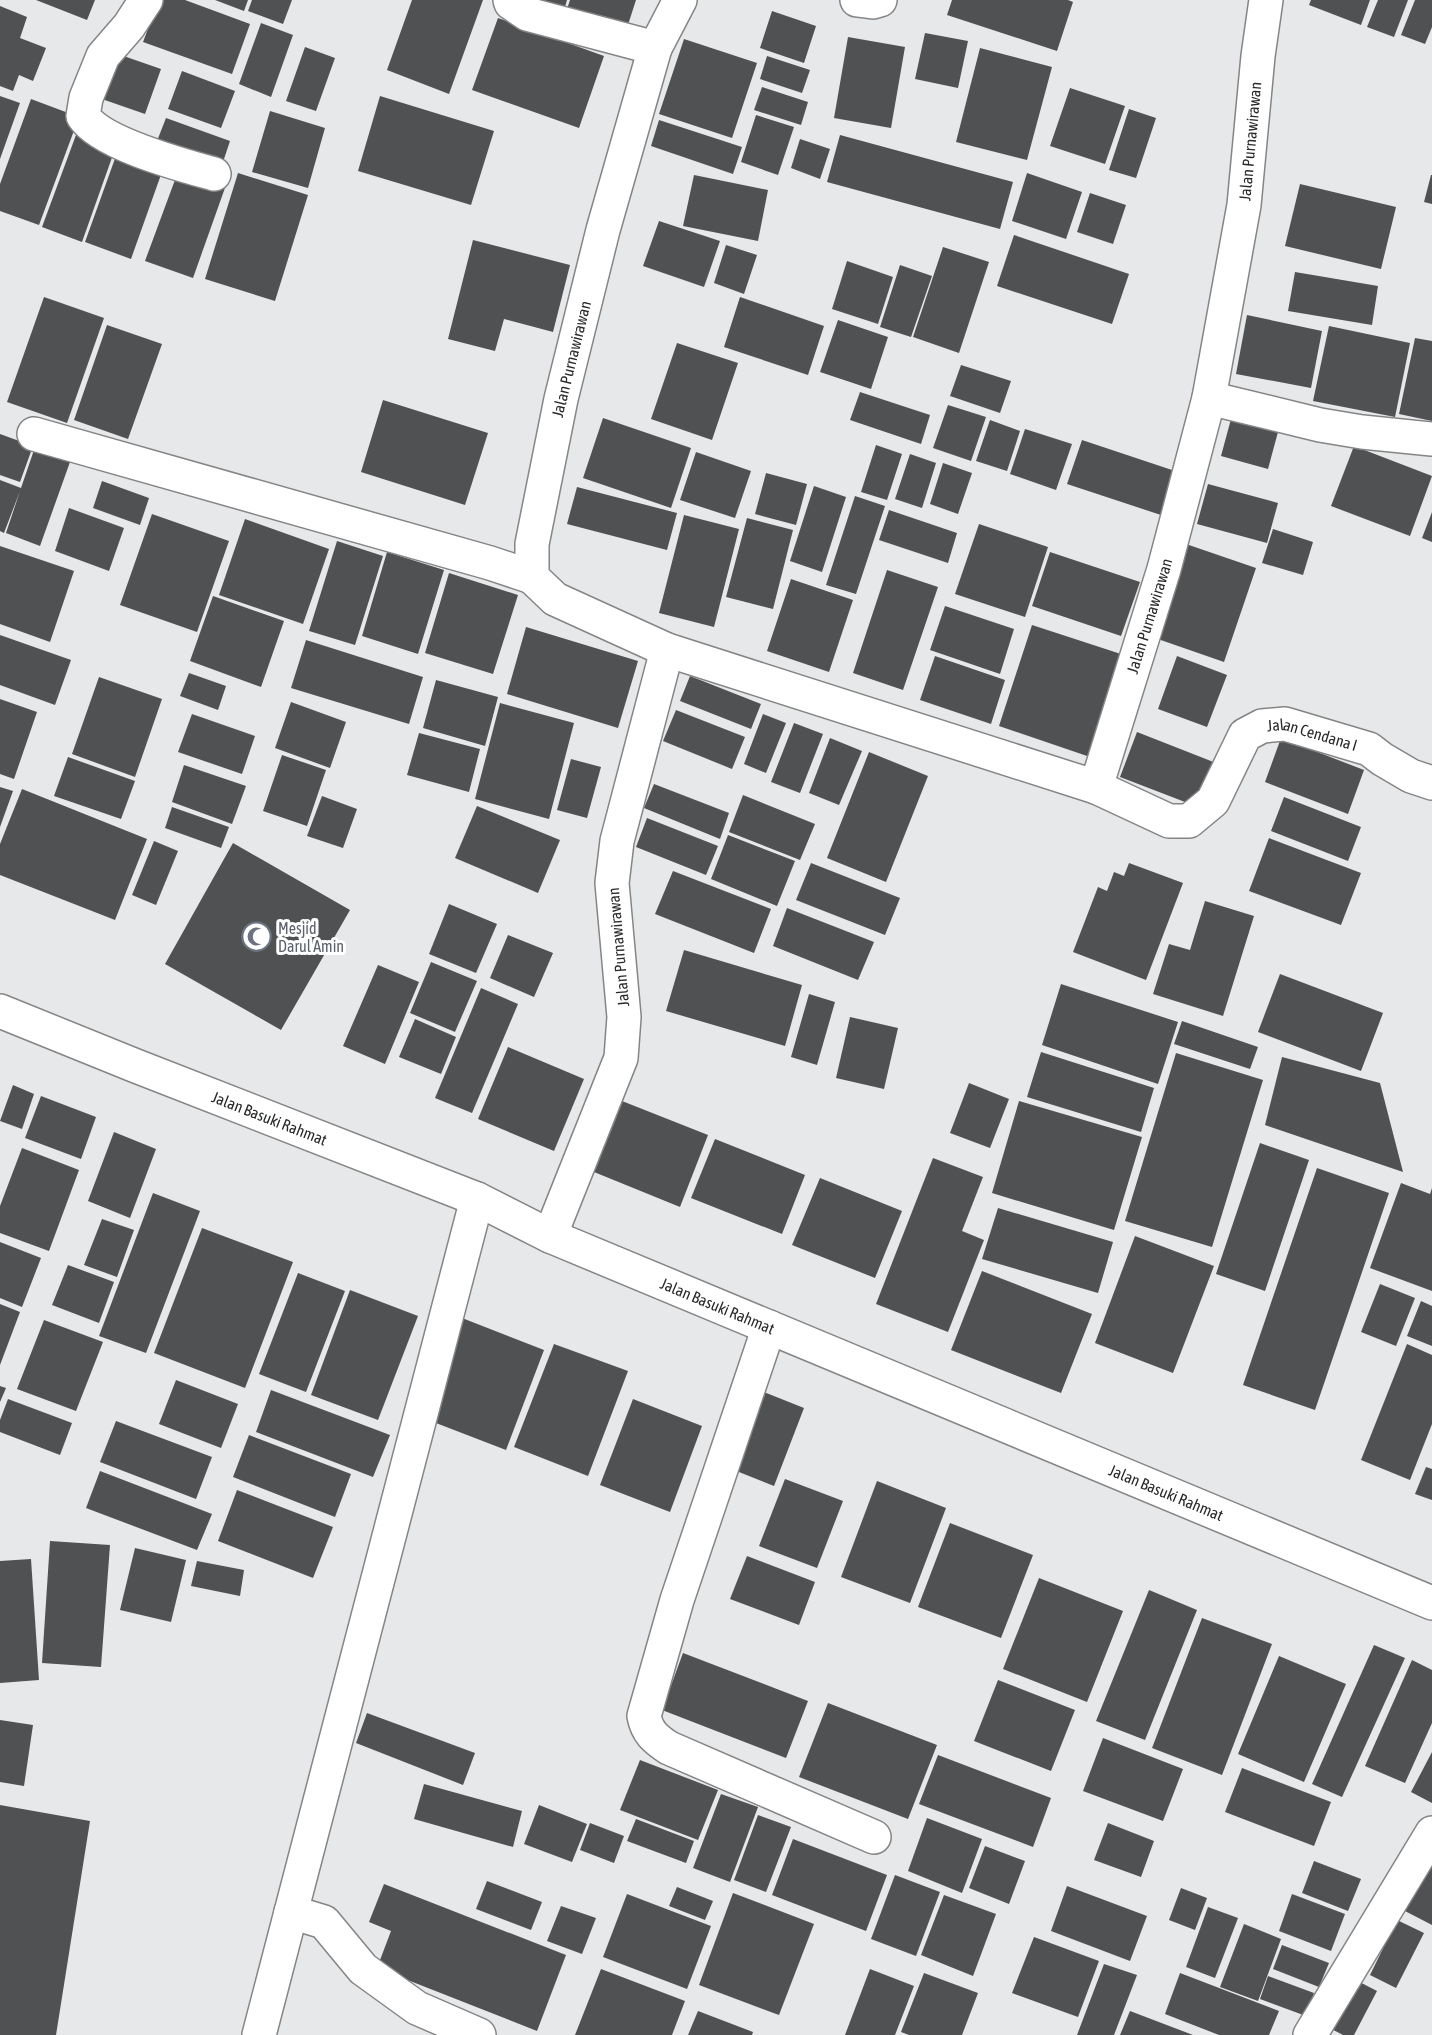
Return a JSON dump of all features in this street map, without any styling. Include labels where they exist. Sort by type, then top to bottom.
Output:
[{"type":"main road","points":[[147,0],[104,56],[86,98],[83,117],[93,128],[119,141],[161,159],[214,174]]},
{"type":"main road","points":[[510,0],[527,14],[655,48]]},
{"type":"main road","name":"Jalan Purnawirawan","points":[[532,577],[532,544],[561,399],[603,230],[655,48],[680,0]]},
{"type":"main road","points":[[857,0],[873,2],[880,0]]},
{"type":"main road","name":"Jalan Purnawirawan","points":[[1096,787],[1164,568],[1209,398],[1244,206],[1258,56],[1266,0]]},
{"type":"main road","points":[[1209,398],[1341,429],[1432,439]]},
{"type":"main road","points":[[34,434],[532,577],[555,599],[667,650],[1096,787]]},
{"type":"main road","name":"Jalan Purnawirawan","points":[[550,1236],[621,1058],[624,1017],[612,883],[617,841],[667,650]]},
{"type":"main road","name":"Jalan Cendana I","points":[[1096,787],[1169,821],[1189,821],[1213,801],[1245,735],[1262,726],[1285,724],[1369,749],[1411,776],[1432,783]]},
{"type":"main road","name":"Jalan Basuki Rahmat","points":[[0,1011],[477,1198],[550,1236],[1432,1603]]},
{"type":"main road","points":[[259,2035],[477,1198]]},
{"type":"main road","points":[[769,1327],[677,1600],[644,1716],[649,1731],[669,1748],[874,1837]]},
{"type":"main road","points":[[1310,2035],[1432,1833]]},
{"type":"main road","points":[[291,1912],[324,1922],[363,1969],[417,2008],[478,2035]]},
{"type":"building","points":[[36,0],[95,0],[87,20]]},
{"type":"building","points":[[159,0],[185,0],[250,24],[232,74],[143,42]]},
{"type":"building","points":[[215,0],[248,0],[244,11]]},
{"type":"building","points":[[252,0],[292,0],[283,24],[248,11]]},
{"type":"building","points":[[412,0],[483,0],[449,94],[387,70]]},
{"type":"building","points":[[541,0],[567,0],[565,7]]},
{"type":"building","points":[[570,0],[636,0],[626,31],[566,12]]},
{"type":"building","points":[[952,0],[1068,0],[1073,2],[1057,51],[947,15]]},
{"type":"building","points":[[1311,0],[1370,0],[1361,25],[1309,5]]},
{"type":"building","points":[[1378,0],[1408,0],[1394,37],[1367,27]]},
{"type":"building","points":[[1415,0],[1432,0],[1432,27],[1425,44],[1401,35]]},
{"type":"building","points":[[0,6],[27,17],[20,38],[46,48],[33,81],[19,75],[13,91],[0,86]]},
{"type":"building","points":[[772,11],[816,26],[804,63],[760,48]]},
{"type":"building","points":[[498,18],[604,56],[579,128],[472,90]]},
{"type":"building","points":[[261,23],[293,35],[271,97],[239,84]]},
{"type":"building","points":[[925,33],[968,41],[958,88],[915,79]]},
{"type":"building","points":[[848,37],[905,47],[891,128],[834,118]]},
{"type":"building","points":[[684,39],[757,63],[732,138],[659,114]]},
{"type":"building","points":[[305,47],[335,58],[316,111],[286,101]]},
{"type":"building","points":[[980,48],[1052,67],[1027,160],[956,142]]},
{"type":"building","points":[[115,53],[161,69],[145,114],[99,98]]},
{"type":"building","points":[[767,56],[810,70],[802,93],[760,79]]},
{"type":"building","points":[[182,71],[235,91],[221,128],[168,109]]},
{"type":"building","points":[[762,87],[808,102],[801,125],[754,110]]},
{"type":"building","points":[[1070,88],[1125,106],[1105,164],[1050,146]]},
{"type":"building","points":[[0,96],[20,103],[0,159]]},
{"type":"building","points":[[380,96],[494,131],[471,205],[358,171]]},
{"type":"building","points":[[31,99],[79,117],[39,225],[0,211],[0,184]]},
{"type":"building","points":[[1129,109],[1156,118],[1136,178],[1109,170]]},
{"type":"building","points":[[270,111],[325,128],[308,188],[252,172]]},
{"type":"building","points":[[756,115],[794,127],[778,175],[741,162]]},
{"type":"building","points":[[166,118],[230,141],[222,165],[157,141]]},
{"type":"building","points":[[659,120],[742,147],[733,174],[651,146]]},
{"type":"building","points":[[76,135],[115,149],[82,242],[42,227]]},
{"type":"building","points":[[840,135],[1013,182],[1000,229],[827,182]]},
{"type":"building","points":[[800,139],[830,149],[820,179],[791,168]]},
{"type":"building","points":[[117,153],[163,169],[131,259],[85,242]]},
{"type":"building","points":[[179,169],[226,185],[193,278],[145,261]]},
{"type":"building","points":[[238,173],[308,195],[275,301],[205,279]]},
{"type":"building","points":[[1027,173],[1082,192],[1066,239],[1012,221]]},
{"type":"building","points":[[694,175],[768,190],[758,241],[683,226]]},
{"type":"building","points":[[1432,175],[1432,204],[1424,202]]},
{"type":"building","points":[[1300,184],[1396,207],[1381,269],[1285,246]]},
{"type":"building","points":[[1090,193],[1126,205],[1113,244],[1077,232]]},
{"type":"building","points":[[659,221],[720,241],[704,287],[643,266]]},
{"type":"building","points":[[1014,235],[1129,274],[1112,324],[997,286]]},
{"type":"building","points":[[473,240],[570,265],[553,332],[504,319],[495,351],[448,339]]},
{"type":"building","points":[[726,245],[757,255],[744,294],[714,283]]},
{"type":"building","points":[[943,247],[989,262],[959,353],[913,337]]},
{"type":"building","points":[[847,261],[893,277],[878,324],[832,309]]},
{"type":"building","points":[[900,265],[932,276],[911,337],[880,327]]},
{"type":"building","points":[[1295,272],[1378,286],[1372,325],[1288,311]]},
{"type":"building","points":[[44,297],[104,318],[67,423],[7,402]]},
{"type":"building","points":[[740,297],[824,326],[808,375],[724,347]]},
{"type":"building","points":[[1247,315],[1322,331],[1311,388],[1236,374]]},
{"type":"building","points":[[838,320],[888,337],[871,389],[820,372]]},
{"type":"building","points":[[107,325],[162,344],[128,439],[74,420]]},
{"type":"building","points":[[1329,326],[1410,343],[1395,417],[1313,401]]},
{"type":"building","points":[[1415,338],[1432,341],[1432,421],[1399,414]]},
{"type":"building","points":[[677,343],[738,363],[712,440],[651,419]]},
{"type":"building","points":[[961,365],[1011,381],[1000,413],[950,396]]},
{"type":"building","points":[[860,392],[930,415],[921,444],[850,420]]},
{"type":"building","points":[[383,400],[488,433],[465,505],[361,472]]},
{"type":"building","points":[[948,405],[986,417],[971,461],[933,448]]},
{"type":"building","points":[[603,418],[691,448],[671,508],[583,478]]},
{"type":"building","points":[[1231,419],[1278,432],[1268,469],[1221,456]]},
{"type":"building","points":[[990,420],[1020,431],[1007,471],[976,461]]},
{"type":"building","points":[[1025,429],[1072,444],[1056,490],[1010,474]]},
{"type":"building","points":[[0,434],[33,446],[20,482],[0,475]]},
{"type":"building","points":[[1082,440],[1181,473],[1167,517],[1067,484]]},
{"type":"building","points":[[876,445],[902,454],[887,500],[861,492]]},
{"type":"building","points":[[1354,446],[1432,476],[1410,536],[1331,506]]},
{"type":"building","points":[[34,450],[70,462],[40,546],[6,533],[20,491],[4,533],[0,531],[0,480],[21,488]]},
{"type":"building","points":[[696,452],[751,471],[735,518],[680,500]]},
{"type":"building","points":[[910,454],[936,463],[922,508],[895,499]]},
{"type":"building","points":[[943,463],[972,473],[958,514],[930,504]]},
{"type":"building","points":[[766,473],[807,484],[796,525],[755,514]]},
{"type":"building","points":[[102,481],[149,498],[140,525],[93,508]]},
{"type":"building","points":[[1208,484],[1278,503],[1267,543],[1197,524]]},
{"type":"building","points":[[814,486],[846,497],[822,572],[790,561]]},
{"type":"building","points":[[577,487],[677,513],[667,550],[567,524]]},
{"type":"building","points":[[855,496],[885,506],[856,594],[826,585]]},
{"type":"building","points":[[69,508],[124,528],[109,571],[55,551]]},
{"type":"building","points":[[889,510],[957,533],[948,563],[879,540]]},
{"type":"building","points":[[1432,512],[1432,542],[1422,538]]},
{"type":"building","points":[[152,514],[229,541],[197,632],[120,605]]},
{"type":"building","points":[[684,515],[739,529],[714,627],[659,613]]},
{"type":"building","points":[[747,518],[793,530],[773,609],[726,597]]},
{"type":"building","points":[[245,519],[329,549],[303,624],[219,595]]},
{"type":"building","points":[[979,524],[1048,547],[1025,617],[955,594]]},
{"type":"building","points":[[1273,529],[1313,542],[1303,575],[1262,563]]},
{"type":"building","points":[[337,541],[383,556],[355,645],[309,631]]},
{"type":"building","points":[[1186,544],[1256,568],[1224,662],[1155,638]]},
{"type":"building","points":[[0,546],[74,571],[50,642],[0,624]]},
{"type":"building","points":[[387,552],[444,570],[418,654],[362,636]]},
{"type":"building","points":[[1050,552],[1140,582],[1121,636],[1032,606]]},
{"type":"building","points":[[887,570],[938,587],[903,690],[853,673]]},
{"type":"building","points":[[449,573],[518,595],[493,674],[425,653]]},
{"type":"building","points":[[791,579],[853,600],[829,672],[767,651]]},
{"type":"building","points":[[213,596],[284,621],[261,687],[190,661]]},
{"type":"building","points":[[945,606],[1014,629],[1000,674],[930,650]]},
{"type":"building","points":[[1032,625],[1124,655],[1090,757],[999,726]]},
{"type":"building","points":[[526,627],[638,661],[618,728],[507,694]]},
{"type":"building","points":[[0,635],[71,660],[55,705],[0,685]]},
{"type":"building","points":[[306,640],[423,677],[409,724],[291,688]]},
{"type":"building","points":[[935,656],[1005,680],[991,724],[920,700]]},
{"type":"building","points":[[1177,656],[1227,675],[1207,727],[1158,709]]},
{"type":"building","points":[[189,673],[226,686],[218,710],[180,696]]},
{"type":"building","points":[[690,676],[761,704],[751,729],[680,701]]},
{"type":"building","points":[[99,677],[162,699],[135,777],[72,754]]},
{"type":"building","points":[[436,680],[498,697],[485,746],[423,728]]},
{"type":"building","points":[[0,699],[37,712],[14,779],[0,774]]},
{"type":"building","points":[[291,702],[346,722],[330,768],[275,748]]},
{"type":"building","points":[[500,703],[574,723],[549,819],[475,799]]},
{"type":"building","points":[[676,710],[745,737],[732,769],[663,741]]},
{"type":"building","points":[[192,714],[255,736],[242,774],[178,752]]},
{"type":"building","points":[[763,714],[786,723],[766,773],[744,764]]},
{"type":"building","points":[[794,723],[823,734],[800,793],[771,782]]},
{"type":"building","points":[[1137,732],[1216,763],[1198,807],[1120,777]]},
{"type":"building","points":[[419,733],[480,749],[469,792],[407,775]]},
{"type":"building","points":[[830,738],[862,751],[839,805],[809,793]]},
{"type":"building","points":[[1281,738],[1364,770],[1348,814],[1265,782]]},
{"type":"building","points":[[869,752],[928,776],[886,882],[827,858]]},
{"type":"building","points":[[282,755],[326,770],[307,826],[263,811]]},
{"type":"building","points":[[68,757],[135,781],[121,819],[54,796]]},
{"type":"building","points":[[571,759],[601,767],[587,818],[557,810]]},
{"type":"building","points":[[184,765],[246,786],[232,824],[172,802]]},
{"type":"building","points":[[654,784],[729,813],[720,839],[644,808]]},
{"type":"building","points":[[0,787],[13,791],[0,827]]},
{"type":"building","points":[[22,789],[147,839],[115,920],[0,875],[0,844]]},
{"type":"building","points":[[743,795],[815,824],[800,860],[729,832]]},
{"type":"building","points":[[322,796],[357,809],[343,848],[307,836]]},
{"type":"building","points":[[1284,797],[1361,827],[1348,861],[1271,831]]},
{"type":"building","points":[[477,806],[560,840],[538,893],[455,858]]},
{"type":"building","points":[[172,807],[229,827],[221,848],[165,828]]},
{"type":"building","points":[[647,818],[718,846],[706,875],[636,847]]},
{"type":"building","points":[[728,835],[795,861],[777,906],[711,879]]},
{"type":"building","points":[[1269,838],[1361,873],[1341,925],[1249,891]]},
{"type":"building","points":[[154,841],[178,851],[156,905],[132,895]]},
{"type":"building","name":"Mesjid Darul Amin","points":[[233,843],[350,910],[281,1030],[165,964]]},
{"type":"building","points":[[811,863],[900,898],[885,935],[796,900]]},
{"type":"building","points":[[1129,863],[1183,883],[1146,980],[1073,952],[1098,887],[1107,891],[1114,872],[1124,876]]},
{"type":"building","points":[[673,871],[771,909],[754,953],[655,914]]},
{"type":"building","points":[[1205,901],[1254,916],[1223,1016],[1153,994],[1169,944],[1190,950]]},
{"type":"building","points":[[449,904],[497,924],[476,973],[429,954]]},
{"type":"building","points":[[787,908],[874,942],[858,980],[773,946]]},
{"type":"building","points":[[508,935],[553,953],[534,997],[490,978]]},
{"type":"building","points":[[684,950],[802,985],[785,1046],[666,1011]]},
{"type":"building","points":[[431,962],[477,981],[455,1032],[410,1013]]},
{"type":"building","points":[[378,965],[419,982],[385,1064],[343,1046]]},
{"type":"building","points":[[1280,974],[1383,1013],[1361,1071],[1258,1032]]},
{"type":"building","points":[[1061,984],[1178,1022],[1158,1084],[1042,1045]]},
{"type":"building","points":[[481,988],[518,1004],[472,1113],[435,1098]]},
{"type":"building","points":[[809,994],[835,1002],[817,1065],[791,1057]]},
{"type":"building","points":[[850,1017],[898,1028],[884,1089],[836,1078]]},
{"type":"building","points":[[415,1019],[456,1037],[441,1074],[399,1057]]},
{"type":"building","points":[[1182,1021],[1258,1047],[1250,1069],[1174,1044]]},
{"type":"building","points":[[508,1047],[584,1079],[554,1151],[478,1119]]},
{"type":"building","points":[[1041,1052],[1154,1088],[1141,1132],[1027,1097]]},
{"type":"building","points":[[1176,1053],[1263,1080],[1212,1247],[1125,1221]]},
{"type":"building","points":[[1282,1057],[1380,1083],[1403,1172],[1265,1125]]},
{"type":"building","points":[[969,1083],[1009,1099],[990,1148],[950,1133]]},
{"type":"building","points":[[13,1085],[34,1094],[22,1129],[0,1121]]},
{"type":"building","points":[[41,1096],[96,1117],[81,1159],[25,1138]]},
{"type":"building","points":[[622,1101],[708,1135],[680,1207],[594,1172]]},
{"type":"building","points":[[1019,1101],[1142,1137],[1114,1230],[992,1193]]},
{"type":"building","points":[[114,1132],[156,1149],[130,1218],[88,1201]]},
{"type":"building","points":[[715,1139],[805,1175],[782,1234],[691,1198]]},
{"type":"building","points":[[1260,1143],[1309,1160],[1265,1291],[1216,1274]]},
{"type":"building","points":[[22,1148],[79,1170],[49,1251],[0,1233],[0,1206]]},
{"type":"building","points":[[933,1158],[983,1177],[962,1231],[984,1240],[948,1332],[876,1304]]},
{"type":"building","points":[[1317,1168],[1389,1193],[1315,1410],[1243,1385]]},
{"type":"building","points":[[820,1178],[902,1211],[875,1278],[792,1245]]},
{"type":"building","points":[[1401,1183],[1430,1194],[1432,1188],[1432,1291],[1370,1268]]},
{"type":"building","points":[[153,1193],[200,1211],[146,1353],[99,1336]]},
{"type":"building","points":[[998,1208],[1113,1242],[1098,1293],[982,1259]]},
{"type":"building","points":[[102,1219],[134,1230],[117,1277],[84,1265]]},
{"type":"building","points":[[202,1228],[293,1262],[245,1388],[154,1353]]},
{"type":"building","points":[[1135,1236],[1214,1266],[1173,1373],[1095,1343]]},
{"type":"building","points":[[0,1242],[41,1258],[22,1307],[0,1298]]},
{"type":"building","points":[[68,1265],[114,1282],[99,1323],[52,1305]]},
{"type":"building","points":[[982,1271],[1092,1314],[1061,1393],[951,1350]]},
{"type":"building","points":[[298,1273],[345,1291],[306,1392],[259,1374]]},
{"type":"building","points":[[1380,1284],[1415,1298],[1396,1346],[1361,1332]]},
{"type":"building","points":[[350,1290],[418,1316],[378,1420],[311,1395]]},
{"type":"building","points":[[1421,1301],[1432,1306],[1432,1346],[1407,1336]]},
{"type":"building","points":[[0,1304],[20,1312],[0,1365]]},
{"type":"building","points":[[462,1318],[544,1350],[506,1450],[423,1418]]},
{"type":"building","points":[[44,1320],[103,1342],[76,1411],[17,1389]]},
{"type":"building","points":[[554,1344],[628,1371],[588,1476],[514,1447]]},
{"type":"building","points":[[1407,1344],[1432,1355],[1432,1424],[1410,1480],[1361,1460]]},
{"type":"building","points":[[176,1380],[238,1404],[221,1448],[159,1424]]},
{"type":"building","points":[[0,1386],[6,1388],[0,1402]]},
{"type":"building","points":[[271,1390],[390,1435],[373,1477],[256,1432]]},
{"type":"building","points":[[759,1390],[804,1408],[774,1486],[729,1468]]},
{"type":"building","points":[[8,1399],[72,1423],[60,1455],[0,1432],[0,1420]]},
{"type":"building","points":[[633,1399],[702,1426],[670,1512],[600,1485]]},
{"type":"building","points":[[116,1421],[212,1457],[196,1499],[100,1462]]},
{"type":"building","points":[[249,1435],[351,1474],[335,1517],[233,1477]]},
{"type":"building","points":[[1426,1467],[1432,1469],[1432,1500],[1415,1494]]},
{"type":"building","points":[[100,1471],[212,1514],[197,1550],[86,1508]]},
{"type":"building","points":[[785,1479],[843,1501],[817,1568],[759,1546]]},
{"type":"building","points":[[877,1481],[946,1508],[910,1603],[841,1577]]},
{"type":"building","points":[[237,1490],[333,1527],[313,1578],[218,1541]]},
{"type":"building","points":[[950,1523],[1033,1555],[1001,1638],[918,1607]]},
{"type":"building","points":[[50,1541],[110,1545],[101,1667],[42,1663]]},
{"type":"building","points":[[135,1548],[186,1560],[171,1622],[120,1610]]},
{"type":"building","points":[[747,1556],[815,1582],[799,1625],[730,1599]]},
{"type":"building","points":[[31,1559],[39,1680],[0,1683],[0,1561]]},
{"type":"building","points":[[197,1561],[244,1570],[240,1596],[191,1586]]},
{"type":"building","points":[[1039,1578],[1123,1611],[1087,1702],[1003,1669]]},
{"type":"building","points":[[1149,1590],[1197,1610],[1145,1740],[1096,1721]]},
{"type":"building","points":[[1202,1618],[1272,1644],[1222,1775],[1152,1748]]},
{"type":"building","points":[[1374,1645],[1405,1658],[1342,1797],[1312,1784]]},
{"type":"building","points":[[683,1653],[808,1701],[786,1758],[662,1710]]},
{"type":"building","points":[[1279,1656],[1346,1684],[1304,1782],[1238,1754]]},
{"type":"building","points":[[1412,1660],[1432,1670],[1432,1723],[1405,1783],[1365,1766]]},
{"type":"building","points":[[998,1680],[1075,1710],[1051,1771],[974,1741]]},
{"type":"building","points":[[828,1703],[937,1745],[908,1819],[799,1777]]},
{"type":"building","points":[[367,1713],[475,1753],[463,1785],[356,1743]]},
{"type":"building","points":[[0,1720],[33,1725],[24,1786],[0,1782]]},
{"type":"building","points":[[1103,1738],[1183,1769],[1163,1821],[1083,1791]]},
{"type":"building","points":[[1432,1752],[1432,1803],[1411,1792]]},
{"type":"building","points":[[938,1755],[1051,1798],[1033,1847],[919,1804]]},
{"type":"building","points":[[640,1760],[718,1790],[698,1840],[620,1810]]},
{"type":"building","points":[[1242,1768],[1331,1802],[1314,1846],[1225,1812]]},
{"type":"building","points":[[424,1784],[522,1811],[513,1847],[414,1819]]},
{"type":"building","points":[[721,1794],[758,1807],[730,1882],[693,1868]]},
{"type":"building","points":[[0,1805],[90,1821],[56,2035],[0,2035]]},
{"type":"building","points":[[539,1805],[587,1824],[572,1862],[524,1844]]},
{"type":"building","points":[[758,1815],[791,1827],[766,1892],[734,1880]]},
{"type":"building","points":[[927,1818],[982,1839],[962,1893],[908,1871]]},
{"type":"building","points":[[636,1819],[694,1841],[686,1863],[627,1841]]},
{"type":"building","points":[[590,1823],[624,1836],[614,1863],[580,1850]]},
{"type":"building","points":[[1108,1823],[1154,1841],[1141,1877],[1094,1860]]},
{"type":"building","points":[[793,1839],[887,1875],[866,1931],[772,1895]]},
{"type":"building","points":[[985,1846],[1025,1861],[1009,1904],[969,1888]]},
{"type":"building","points":[[1432,1857],[1432,1925],[1405,1911]]},
{"type":"building","points":[[1314,1861],[1361,1879],[1348,1911],[1302,1893]]},
{"type":"building","points":[[895,1875],[940,1892],[916,1956],[871,1939]]},
{"type":"building","points":[[487,1881],[542,1902],[531,1930],[476,1909]]},
{"type":"building","points":[[384,1884],[566,1955],[537,2031],[377,1968],[391,1931],[369,1922]]},
{"type":"building","points":[[1067,1886],[1147,1916],[1130,1961],[1051,1931]]},
{"type":"building","points":[[677,1887],[713,1901],[705,1920],[669,1906]]},
{"type":"building","points":[[1181,1888],[1207,1898],[1195,1930],[1169,1920]]},
{"type":"building","points":[[733,1893],[814,1924],[779,2015],[699,1985]]},
{"type":"building","points":[[627,1894],[711,1926],[687,1989],[603,1957]]},
{"type":"building","points":[[1292,1894],[1345,1914],[1331,1951],[1279,1931]]},
{"type":"building","points":[[944,1895],[996,1914],[973,1976],[921,1955]]},
{"type":"building","points":[[561,1906],[596,1918],[582,1954],[547,1941]]},
{"type":"building","points":[[1208,1907],[1238,1918],[1215,1978],[1186,1967]]},
{"type":"building","points":[[1397,1920],[1424,1933],[1396,1988],[1370,1975]]},
{"type":"building","points":[[1244,1924],[1281,1939],[1258,2001],[1220,1987]]},
{"type":"building","points":[[1034,1937],[1099,1961],[1078,2017],[1012,1993]]},
{"type":"building","points":[[1282,1945],[1329,1963],[1319,1987],[1273,1969]]},
{"type":"building","points":[[1104,1964],[1137,1975],[1114,2035],[1077,2035]]},
{"type":"building","points":[[601,1969],[685,2001],[672,2035],[575,2035]]},
{"type":"building","points":[[870,1969],[914,1986],[895,2035],[845,2035]]},
{"type":"building","points":[[924,1973],[978,1993],[962,2035],[909,2035],[901,2032]]},
{"type":"building","points":[[1180,1973],[1279,2011],[1269,2035],[1219,2035],[1165,2014]]},
{"type":"building","points":[[1268,1976],[1314,1993],[1306,2016],[1260,1999]]},
{"type":"building","points":[[1348,1976],[1377,1991],[1354,2035],[1343,2035],[1322,2024]]},
{"type":"building","points":[[698,2011],[753,2032],[752,2035],[688,2035]]},
{"type":"building","points":[[1130,2011],[1193,2035],[1120,2035]]},
{"type":"place","name":"Mesjid Darul Amin","points":[[257,937]]}]
